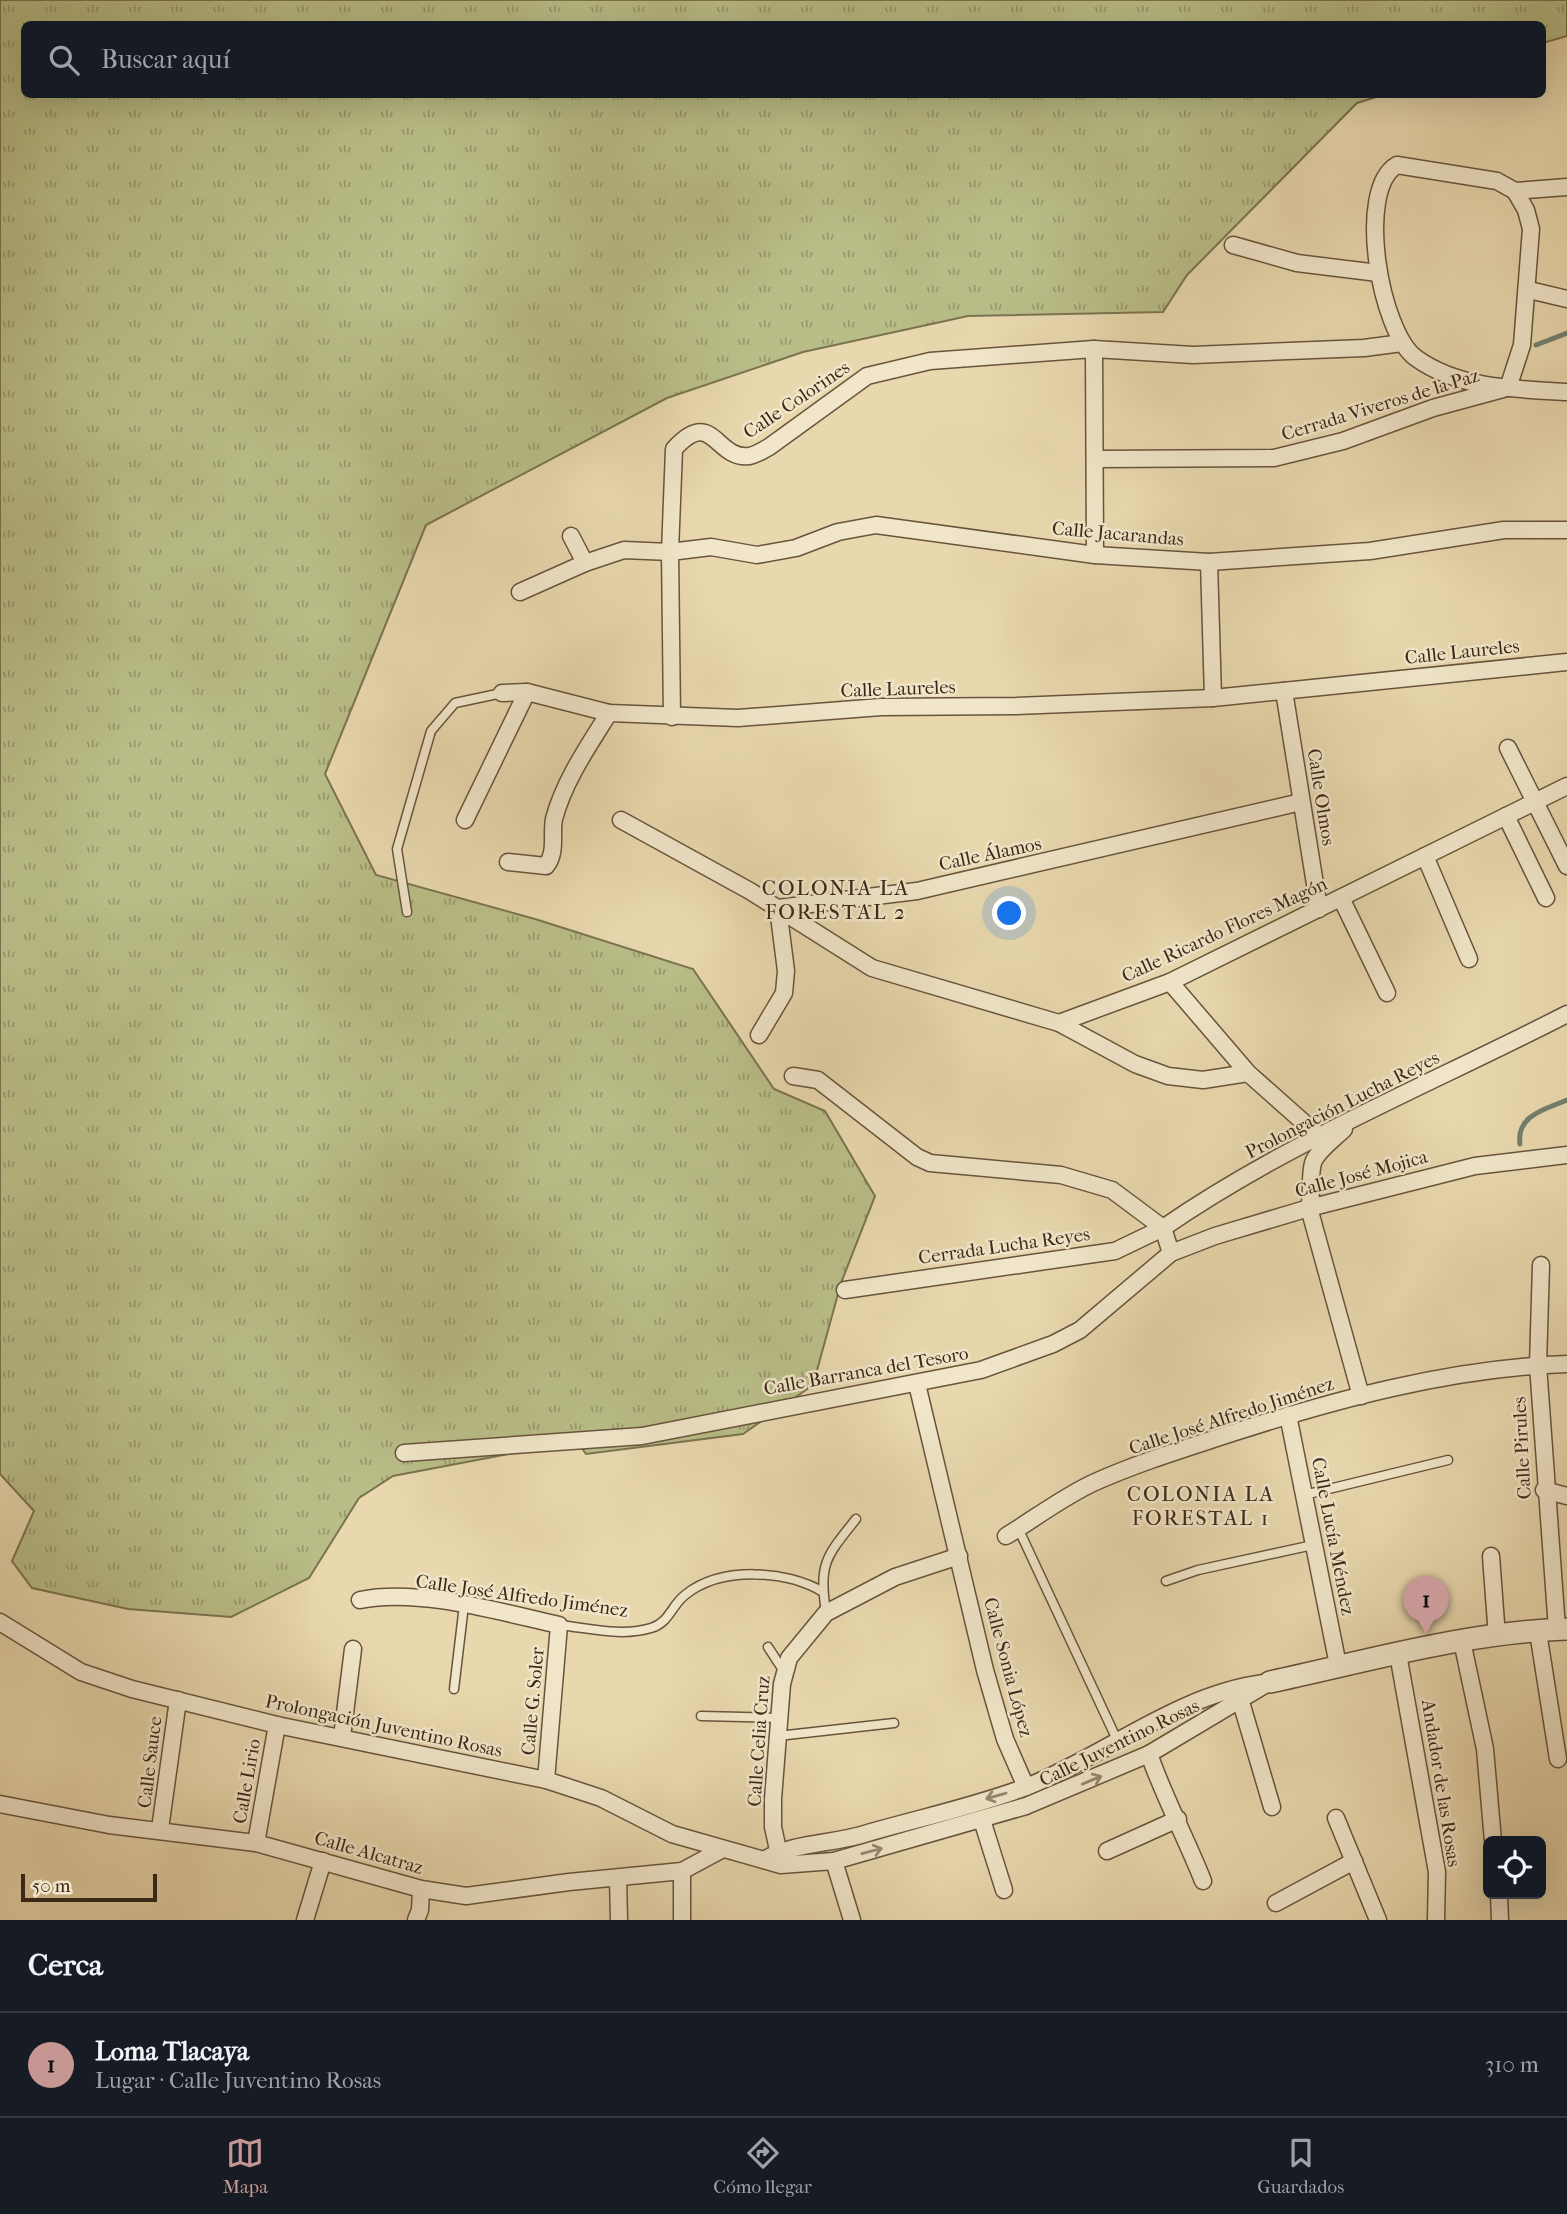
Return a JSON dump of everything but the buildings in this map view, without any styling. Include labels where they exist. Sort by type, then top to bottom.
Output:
[{"type":"street","points":[[1508,388],[1522,345],[1529,290],[1531,229],[1526,210],[1515,191],[1497,181],[1398,165],[1387,171],[1381,182],[1377,220],[1377,273],[1402,343],[1414,357],[1455,378],[1508,388],[1567,392]]},
{"type":"street","points":[[1515,191],[1567,187]]},
{"type":"street","points":[[1233,245],[1297,262],[1377,273]]},
{"type":"street","points":[[1529,290],[1567,299]]},
{"type":"street","name":"Calle Colorines","points":[[672,716],[670,552],[674,449],[694,432],[706,432],[741,456],[751,456],[769,447],[867,376],[930,361],[1094,349],[1193,355],[1364,348],[1402,343]]},
{"type":"street","points":[[1094,349],[1095,555]]},
{"type":"street","name":"Cerrada Viveros de la Paz","points":[[1096,459],[1274,458],[1343,441],[1433,408],[1508,388]]},
{"type":"street","name":"Calle Jacarandas","points":[[520,592],[585,563],[624,550],[670,552],[711,547],[757,555],[774,553],[856,527],[876,524],[1095,555],[1209,562],[1370,551],[1504,530],[1567,530]]},
{"type":"street","points":[[571,536],[585,563]]},
{"type":"street","points":[[1209,562],[1213,698]]},
{"type":"street","name":"Calle Laureles","points":[[502,692],[527,692],[609,712],[738,718],[881,707],[1016,706],[1213,698],[1567,662]]},
{"type":"street","name":"Calle Olmos","points":[[1284,691],[1319,909]]},
{"type":"street","points":[[465,820],[527,692]]},
{"type":"street","points":[[508,862],[546,866],[551,860],[554,819],[580,760],[609,712]]},
{"type":"street","points":[[1508,748],[1567,866]]},
{"type":"street","name":"Calle Ricardo Flores Magón","points":[[1059,1023],[1170,982],[1567,786]]},
{"type":"street","name":"Calle Álamos","points":[[778,908],[917,891],[1301,802]]},
{"type":"street","points":[[1506,816],[1546,898]]},
{"type":"street","points":[[621,820],[677,848],[872,968],[1059,1023],[1135,1064],[1168,1076],[1203,1080],[1248,1073]]},
{"type":"street","points":[[1425,856],[1469,959]]},
{"type":"street","points":[[1341,898],[1387,993]]},
{"type":"street","points":[[759,1035],[784,993],[786,971],[778,908]]},
{"type":"street","points":[[1170,982],[1248,1073],[1320,1137]]},
{"type":"street","name":"Prolongación Lucha Reyes","points":[[1163,1228],[1199,1203],[1320,1137],[1567,1014]]},
{"type":"street","points":[[793,1076],[818,1080],[917,1157],[930,1163],[1061,1175],[1112,1190],[1163,1228],[1171,1253]]},
{"type":"street","points":[[1349,1124],[1313,1160],[1311,1181],[1314,1191],[1309,1208],[1361,1396]]},
{"type":"street","name":"Calle José Mojica","points":[[1171,1253],[1215,1236],[1309,1208],[1475,1166],[1567,1155]]},
{"type":"street","name":"Cerrada Lucha Reyes","points":[[845,1290],[1115,1251],[1163,1228]]},
{"type":"street","name":"Calle Barranca del Tesoro","points":[[404,1453],[642,1436],[981,1370],[1053,1344],[1080,1330],[1171,1253]]},
{"type":"street","name":"Calle Pirules","points":[[1541,1265],[1538,1365],[1554,1630],[1558,1759]]},
{"type":"street","name":"Calle José Alfredo Jiménez","points":[[1012,1532],[1091,1484],[1167,1454],[1288,1415],[1420,1382],[1538,1365],[1567,1364]]},
{"type":"street","name":"Calle Sonia López","points":[[917,1384],[988,1682],[1005,1739],[1026,1787]]},
{"type":"street","name":"Calle Lucía Méndez","points":[[1288,1415],[1338,1665]]},
{"type":"street","points":[[1545,1490],[1567,1496]]},
{"type":"street","points":[[826,1613],[895,1577],[959,1556]]},
{"type":"street","points":[[1491,1556],[1497,1637]]},
{"type":"street","name":"Calle José Alfredo Jiménez","points":[[360,1600],[419,1599],[464,1605],[559,1625]]},
{"type":"street","name":"Calle Celia Cruz","points":[[774,1859],[773,1828],[783,1670],[789,1658],[826,1613]]},
{"type":"street","name":"Prolongación Juventino Rosas","points":[[0,1622],[81,1672],[277,1725],[546,1780],[601,1798],[673,1834],[723,1849],[774,1859],[834,1861],[982,1820]]},
{"type":"street","name":"Calle G. Soler","points":[[546,1780],[559,1625]]},
{"type":"street","name":"Calle Juventino Rosas","points":[[969,1804],[1026,1787],[1118,1742],[1270,1682],[1338,1665],[1462,1641],[1554,1630]]},
{"type":"street","points":[[1462,1641],[1485,1749],[1493,1836]]},
{"type":"street","points":[[342,1737],[353,1649]]},
{"type":"street","name":"Andador de las Rosas","points":[[1398,1654],[1437,1872],[1436,1920]]},
{"type":"street","points":[[1238,1694],[1272,1807]]},
{"type":"street","name":"Calle Juventino Rosas","points":[[982,1820],[1069,1790],[1149,1754],[1238,1694]]},
{"type":"street","name":"Calle Sauce","points":[[160,1829],[178,1700]]},
{"type":"street","name":"Calle Lirio","points":[[256,1843],[277,1725]]},
{"type":"street","points":[[1149,1754],[1161,1790],[1178,1819],[1203,1881]]},
{"type":"street","name":"Calle Alcatraz","points":[[0,1804],[108,1825],[160,1829],[256,1843],[421,1889],[466,1896],[682,1871],[723,1849]]},
{"type":"street","name":"Prolongación Juventino Rosas","points":[[774,1859],[969,1804]]},
{"type":"street","points":[[1336,1818],[1378,1920]]},
{"type":"street","points":[[1107,1851],[1178,1819]]},
{"type":"street","points":[[982,1820],[1004,1890]]},
{"type":"street","points":[[305,1920],[323,1861]]},
{"type":"street","points":[[834,1861],[852,1920]]},
{"type":"street","points":[[1276,1903],[1354,1861]]},
{"type":"street","points":[[682,1871],[682,1920]]},
{"type":"street","points":[[618,1878],[619,1920]]},
{"type":"street","points":[[416,1920],[420,1910],[421,1889]]},
{"type":"street","points":[[1499,1899],[1500,1920]]},
{"type":"lane","name":"Calle Laureles","points":[[407,912],[397,849],[431,732],[455,703],[502,692]]},
{"type":"lane","points":[[1304,1495],[1448,1460]]},
{"type":"lane","points":[[826,1613],[821,1579],[829,1555],[856,1519]]},
{"type":"lane","points":[[1012,1532],[1118,1742]]},
{"type":"lane","points":[[1166,1581],[1198,1570],[1313,1545]]},
{"type":"lane","name":"Calle José Alfredo Jiménez","points":[[559,1625],[630,1633],[652,1628],[663,1623],[685,1595],[709,1583],[759,1573],[790,1577],[823,1592]]},
{"type":"lane","points":[[454,1689],[464,1605]]},
{"type":"lane","points":[[768,1647],[783,1670]]},
{"type":"lane","points":[[701,1716],[779,1718]]},
{"type":"lane","points":[[778,1736],[894,1723]]},
{"type":"green space","points":[[0,0],[1567,0],[1567,36],[1546,42],[1546,21],[21,21],[21,98],[1373,98],[1357,103],[1187,275],[1163,312],[968,316],[803,352],[667,398],[426,525],[325,774],[376,875],[535,919],[693,969],[774,1089],[825,1111],[875,1196],[841,1283],[813,1385],[743,1434],[586,1454],[577,1441],[393,1476],[359,1498],[309,1578],[231,1617],[128,1609],[32,1588],[12,1561],[34,1511],[0,1474]]},
{"type":"waterway","points":[[1536,345],[1567,333]]},
{"type":"waterway","points":[[1520,1144],[1523,1126],[1534,1114],[1567,1100]]},
{"type":"place","name":"Loma Tlacaya","points":[[1426,1634]]},
{"type":"district","name":"COLONIA LA FORESTAL 2","points":[[836,900]]},
{"type":"district","name":"COLONIA LA FORESTAL 1","points":[[1201,1506]]}]
